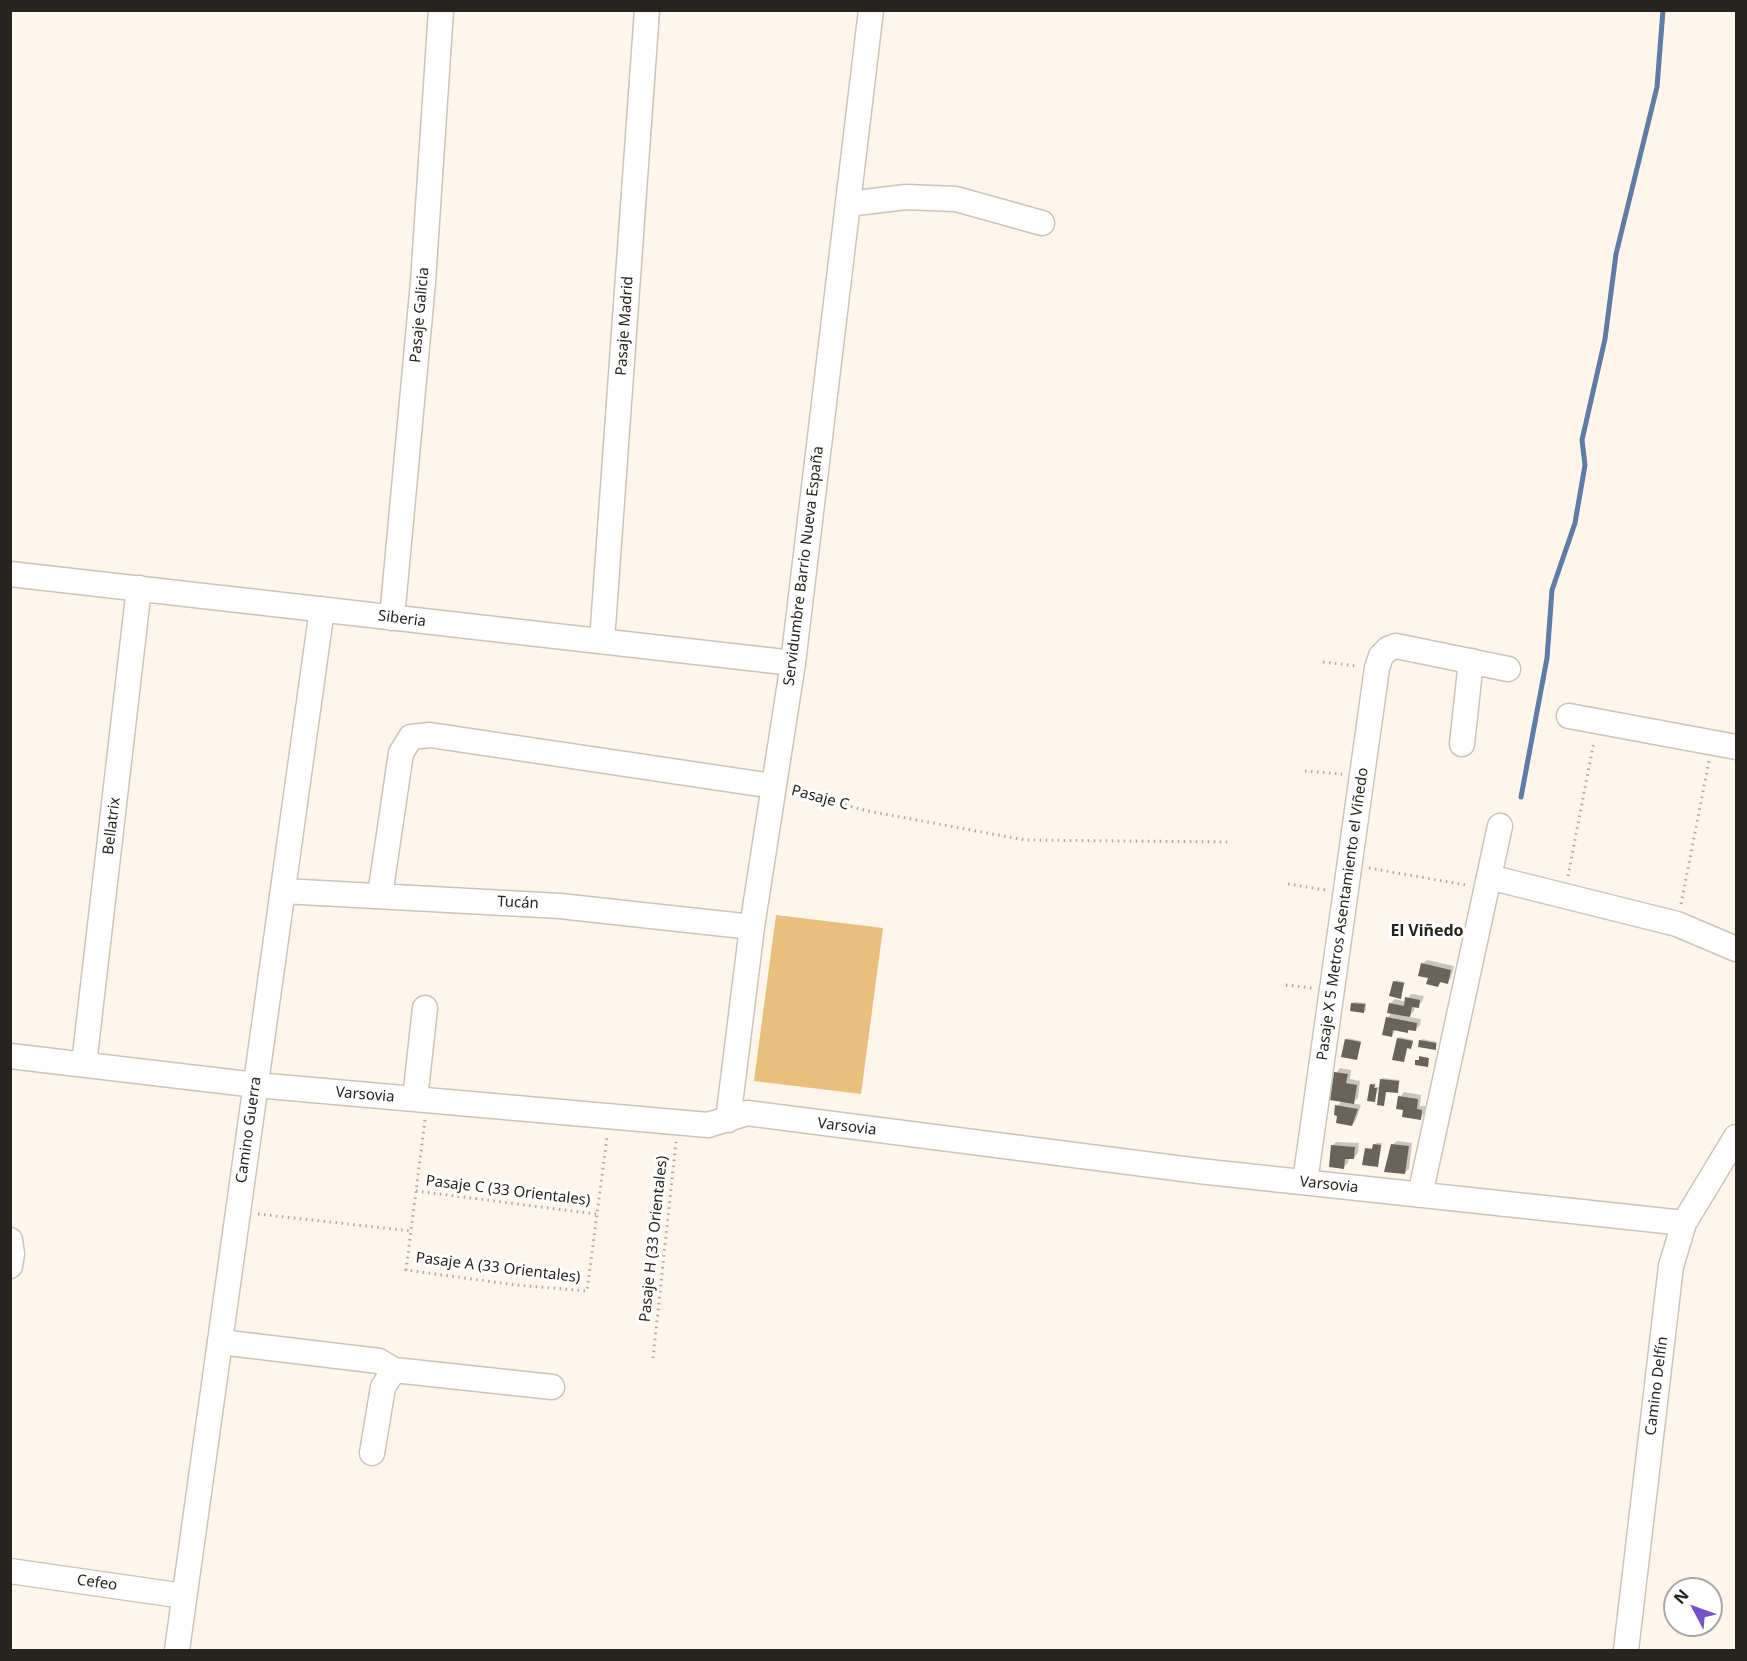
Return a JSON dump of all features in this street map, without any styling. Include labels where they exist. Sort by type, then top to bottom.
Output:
[{"type":"street","name":"Pasaje Galicia","points":[[392,618],[423,282],[441,10]]},
{"type":"street","name":"Pasaje Madrid","points":[[602,641],[647,10]]},
{"type":"street","name":"Servidumbre Barrio Nueva España","points":[[728,1120],[752,927],[793,663],[871,10]]},
{"type":"street","points":[[848,204],[906,197],[956,199],[1042,223]]},
{"type":"street","name":"Siberia","points":[[10,574],[793,663]]},
{"type":"street","name":"Bellatrix","points":[[84,1064],[139,588]]},
{"type":"street","name":"Camino Guerra","points":[[177,1650],[322,609]]},
{"type":"street","points":[[1382,658],[1396,646],[1508,669]]},
{"type":"street","name":"Pasaje X 5 Metros Asentamiento el Viñedo","points":[[1305,1182],[1362,775],[1382,658]]},
{"type":"street","points":[[1462,744],[1471,661]]},
{"type":"street","points":[[1569,716],[1737,747]]},
{"type":"street","name":"Pasaje C","points":[[380,895],[401,753],[411,737],[430,735],[774,786]]},
{"type":"street","points":[[1420,1195],[1500,826]]},
{"type":"street","points":[[1488,883],[1565,896],[1677,924],[1737,949]]},
{"type":"street","name":"Tucán","points":[[283,891],[560,906],[752,927]]},
{"type":"street","points":[[421,1100],[425,1008]]},
{"type":"street","name":"Varsovia","points":[[10,1056],[256,1084],[708,1125],[747,1113],[1187,1169],[1684,1223]]},
{"type":"street","name":"Camino Delfín","points":[[1626,1650],[1671,1266],[1684,1223],[1737,1137]]},
{"type":"street","points":[[10,1240],[12,1254],[10,1266]]},
{"type":"street","points":[[220,1342],[379,1361],[394,1370],[552,1387]]},
{"type":"street","points":[[372,1453],[383,1387],[394,1370]]},
{"type":"street","name":"Cefeo","points":[[10,1571],[184,1596]]},
{"type":"path","points":[[1323,662],[1382,658]]},
{"type":"path","points":[[1565,896],[1597,721]]},
{"type":"path","points":[[1677,924],[1713,742]]},
{"type":"path","points":[[1305,771],[1362,775]]},
{"type":"path","name":"Pasaje C","points":[[774,786],[868,811],[1025,840],[1230,842]]},
{"type":"path","points":[[1350,865],[1488,883]]},
{"type":"path","points":[[1288,884],[1345,893]]},
{"type":"path","points":[[1286,985],[1332,990]]},
{"type":"path","points":[[411,1231],[416,1191],[421,1100]]},
{"type":"path","points":[[596,1214],[610,1117]]},
{"type":"path","name":"Pasaje H (33 Orientales)","points":[[653,1358],[676,1142],[674,1122]]},
{"type":"path","name":"Pasaje C (33 Orientales)","points":[[416,1191],[596,1214]]},
{"type":"path","name":"Pasaje A (33 Orientales)","points":[[238,1212],[411,1231],[406,1270],[516,1285],[587,1291],[596,1214]]},
{"type":"shaded area","points":[[776,915],[883,928],[861,1094],[754,1081]]},
{"type":"building","points":[[1421,963],[1451,970],[1448,984],[1440,982],[1438,987],[1426,984],[1428,978],[1418,976]]},
{"type":"building","points":[[1393,981],[1404,983],[1401,999],[1389,996]]},
{"type":"building","points":[[1405,997],[1420,1000],[1419,1008],[1412,1007],[1410,1017],[1387,1013],[1389,1003],[1404,1006]]},
{"type":"building","points":[[1351,1003],[1365,1004],[1364,1013],[1350,1011]]},
{"type":"building","points":[[1386,1017],[1417,1023],[1416,1031],[1408,1030],[1408,1033],[1393,1030],[1392,1037],[1382,1035]]},
{"type":"building","points":[[1397,1038],[1413,1041],[1411,1049],[1407,1048],[1404,1062],[1392,1060]]},
{"type":"building","points":[[1345,1039],[1361,1042],[1357,1060],[1341,1057]]},
{"type":"building","points":[[1419,1040],[1436,1043],[1436,1050],[1418,1047]]},
{"type":"building","points":[[1419,1056],[1429,1058],[1428,1067],[1415,1065],[1415,1060],[1419,1060]]},
{"type":"building","points":[[1334,1072],[1348,1074],[1346,1083],[1357,1085],[1354,1104],[1330,1100]]},
{"type":"building","points":[[1380,1079],[1399,1081],[1398,1093],[1386,1092],[1384,1106],[1377,1105]]},
{"type":"building","points":[[1370,1084],[1377,1088],[1375,1102],[1367,1101]]},
{"type":"building","points":[[1398,1096],[1418,1099],[1417,1109],[1422,1110],[1421,1120],[1402,1117],[1403,1110],[1396,1109]]},
{"type":"building","points":[[1335,1105],[1358,1109],[1352,1126],[1336,1123]]},
{"type":"building","points":[[1373,1144],[1381,1145],[1378,1167],[1362,1165],[1365,1148],[1372,1149]]},
{"type":"building","points":[[1391,1144],[1409,1146],[1405,1174],[1384,1172]]},
{"type":"building","points":[[1331,1145],[1355,1147],[1354,1159],[1345,1159],[1344,1169],[1329,1167]]},
{"type":"waterway","points":[[1521,797],[1547,658],[1552,590],[1575,523],[1585,465],[1582,440],[1605,339],[1616,254],[1657,87],[1663,10]]},
{"type":"district","name":"El Viñedo","points":[[1427,931]]}]
